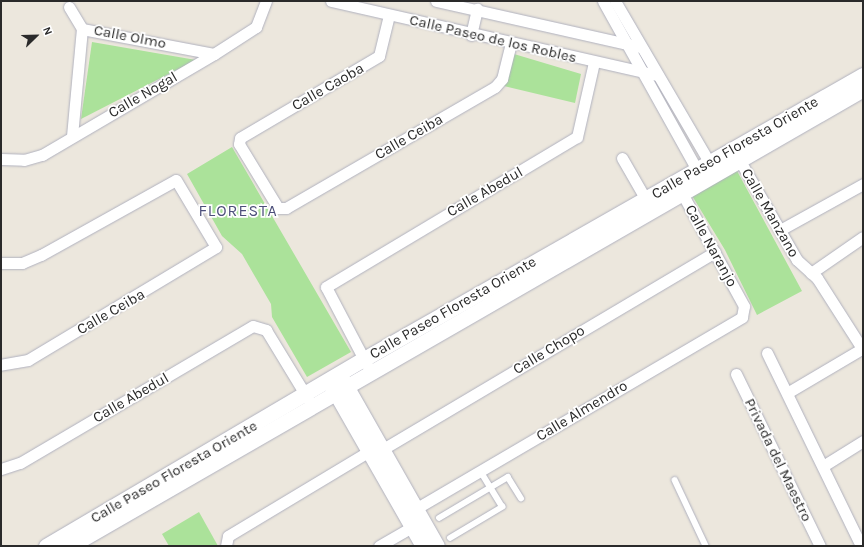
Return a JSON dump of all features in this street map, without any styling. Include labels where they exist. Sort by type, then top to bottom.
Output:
[{"type":"main road","name":"Calle Paseo Floresta Oriente","points":[[46,546],[133,502],[483,298],[736,154],[863,75]]},
{"type":"main road","name":"Calle Paseo Floresta Oriente","points":[[736,154],[863,89]]},
{"type":"main road","name":"Calle Paseo Floresta Oriente","points":[[483,298],[645,198],[678,187]]},
{"type":"main road","points":[[337,383],[392,479],[412,527],[423,546]]},
{"type":"main road","points":[[392,479],[417,508],[437,546]]},
{"type":"main road","name":"Calle Paseo Floresta Oriente","points":[[70,546],[133,502]]},
{"type":"street","name":"Calle Nogal","points":[[1,159],[33,159],[214,54],[256,27],[266,1]]},
{"type":"street","name":"Calle Paseo de los Robles","points":[[331,1],[471,35],[657,75]]},
{"type":"street","name":"Calle Paseo de los Robles","points":[[436,1],[477,9],[640,47]]},
{"type":"street","points":[[603,1],[642,71],[706,171]]},
{"type":"street","points":[[616,1],[640,47],[657,75],[706,171]]},
{"type":"street","points":[[69,7],[82,29]]},
{"type":"street","points":[[471,35],[477,9]]},
{"type":"street","name":"Calle Caoba","points":[[280,209],[239,140],[379,56],[389,15]]},
{"type":"street","name":"Calle Olmo","points":[[72,136],[82,29],[214,54]]},
{"type":"street","name":"Calle Ceiba","points":[[280,209],[495,87],[502,79],[512,43]]},
{"type":"street","name":"Calle Abedul","points":[[367,365],[326,287],[577,137],[594,62]]},
{"type":"street","name":"Calle Manzano","points":[[736,154],[800,265],[811,273],[863,349]]},
{"type":"street","points":[[622,158],[645,198]]},
{"type":"street","name":"Calle Ceiba","points":[[1,263],[22,264],[41,255],[176,180],[216,247],[28,360],[1,365]]},
{"type":"street","name":"Calle Naranjo","points":[[678,187],[715,252],[745,312]]},
{"type":"street","points":[[780,230],[862,188]]},
{"type":"street","points":[[811,273],[863,237]]},
{"type":"street","name":"Calle Chopo","points":[[226,543],[375,450],[715,252]]},
{"type":"street","name":"Calle Almendro","points":[[417,508],[745,312]]},
{"type":"street","name":"Calle Abedul","points":[[1,469],[20,463],[253,326],[260,326],[309,400]]},
{"type":"street","points":[[787,393],[863,349]]},
{"type":"street","points":[[767,353],[861,540]]},
{"type":"street","name":"Privada del Maestro","points":[[736,374],[820,546]]},
{"type":"street","points":[[823,466],[863,441]]},
{"type":"street","points":[[379,546],[412,527]]},
{"type":"lane","points":[[450,538],[502,507],[480,471]]},
{"type":"lane","points":[[439,518],[508,477],[521,498]]},
{"type":"lane","points":[[675,480],[706,546]]},
{"type":"green space","points":[[92,42],[196,60],[81,119]]},
{"type":"green space","points":[[514,54],[581,74],[575,103],[504,86]]},
{"type":"green space","points":[[232,147],[351,352],[307,377],[272,317],[271,304],[242,254],[222,236],[187,174]]},
{"type":"green space","points":[[736,169],[802,291],[757,315],[725,250],[691,194]]},
{"type":"green space","points":[[199,512],[218,546],[169,546],[162,534]]},
{"type":"district","name":"FLORESTA","points":[[238,211]]}]
